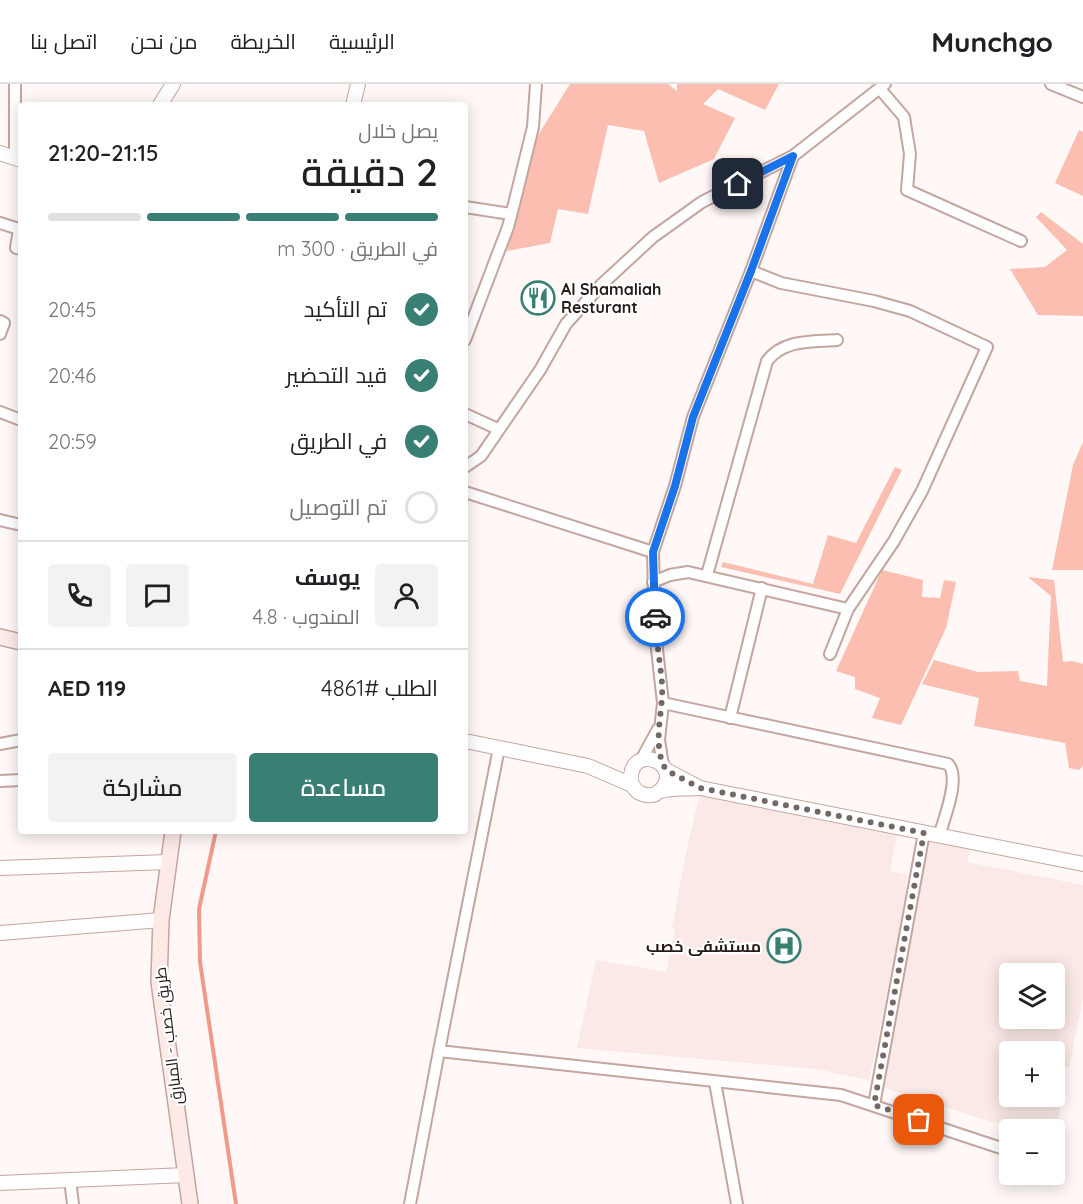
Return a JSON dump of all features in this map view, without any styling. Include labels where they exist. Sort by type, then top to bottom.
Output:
[{"type":"main road","points":[[0,637],[18,641]]},
{"type":"main road","name":"طريق خصب - المبارق","points":[[172,834],[161,920],[159,982],[190,1204]]},
{"type":"street","points":[[0,153],[18,159],[15,84]]},
{"type":"street","points":[[162,102],[173,84]]},
{"type":"street","points":[[354,102],[358,84]]},
{"type":"street","points":[[468,332],[512,214],[533,127],[536,84]]},
{"type":"street","points":[[1051,84],[1083,97]]},
{"type":"street","points":[[468,465],[481,456],[540,370],[566,324],[601,285],[653,237],[702,202],[793,156],[882,87],[904,117],[910,154],[907,190],[1021,241]]},
{"type":"street","points":[[588,766],[632,785],[644,795],[654,795],[666,782],[659,726],[663,703],[655,632],[653,552],[675,486],[693,417],[751,271],[793,156]]},
{"type":"street","points":[[468,207],[512,214]]},
{"type":"street","points":[[0,223],[18,228]]},
{"type":"street","points":[[18,235],[16,248],[18,248]]},
{"type":"street","points":[[751,271],[781,283],[874,301],[910,311],[987,347],[922,491],[894,541],[848,609],[830,654]]},
{"type":"street","points":[[0,321],[4,323],[0,334]]},
{"type":"street","points":[[707,575],[767,361],[774,352],[784,346],[837,340]]},
{"type":"street","points":[[0,412],[18,419]]},
{"type":"street","points":[[468,415],[498,429]]},
{"type":"street","points":[[468,493],[653,552]]},
{"type":"street","points":[[0,520],[18,524]]},
{"type":"street","points":[[653,582],[670,574],[688,572],[848,609]]},
{"type":"street","points":[[730,718],[762,588]]},
{"type":"street","points":[[663,703],[948,764],[952,770],[953,785],[939,836]]},
{"type":"street","points":[[632,785],[631,774],[659,726]]},
{"type":"street","points":[[0,744],[18,741]]},
{"type":"street","points":[[468,742],[588,766],[612,767],[653,759],[664,768],[700,788]]},
{"type":"street","points":[[410,1204],[499,748]]},
{"type":"street","points":[[0,781],[18,780]]},
{"type":"street","points":[[660,791],[700,788],[1081,865]]},
{"type":"street","points":[[874,1105],[924,833]]},
{"type":"street","points":[[0,868],[168,862]]},
{"type":"street","points":[[0,933],[161,920]]},
{"type":"street","points":[[439,1051],[841,1095],[999,1147]]},
{"type":"street","points":[[716,1082],[738,1204]]},
{"type":"street","points":[[0,1183],[186,1175]]},
{"type":"street","points":[[70,1180],[73,1204]]},
{"type":"shaded area","points":[[570,84],[668,84],[677,91],[677,84],[779,84],[765,110],[718,89],[703,104],[735,118],[714,159],[659,183],[644,131],[608,125],[588,214],[558,209],[550,243],[507,251],[530,148]]},
{"type":"shaded area","points":[[1079,130],[1083,132],[1083,196],[1055,183]]},
{"type":"shaded area","points":[[1041,212],[1083,244],[1083,316],[1038,315],[1010,269],[1045,267],[1067,250],[1036,217]]},
{"type":"shaded area","points":[[1083,442],[1083,570],[1052,570],[1073,465]]},
{"type":"shaded area","points":[[895,467],[902,470],[840,594],[721,567],[723,562],[813,584],[828,535],[856,543]]},
{"type":"shaded area","points":[[882,570],[923,580],[922,597],[940,598],[944,580],[956,582],[946,628],[901,725],[872,718],[880,698],[855,689],[855,677],[836,671]]},
{"type":"shaded area","points":[[1028,577],[1054,580],[1063,662],[1072,661],[1083,664],[1083,766],[1079,770],[1069,768],[1065,743],[974,726],[979,698],[922,684],[934,660],[978,672],[1018,671],[1020,681],[1047,686],[1051,596]]},
{"type":"shaded area","name":"مستشفى خصب","points":[[699,796],[897,835],[890,871],[908,875],[900,931],[869,1080],[816,1069],[577,1048],[596,960],[666,972],[675,929],[672,928],[685,857]]},
{"type":"shaded area","points":[[930,840],[970,847],[967,862],[1083,885],[1083,999],[1069,1067],[1065,1066],[1065,1041],[999,1041],[999,1107],[1061,1107],[1058,1119],[999,1119],[999,1124],[882,1087]]},
{"type":"waterway","points":[[215,834],[199,909],[200,962],[236,1204]]},
{"type":"way so far","points":[[655,617],[663,703],[659,740],[660,753],[666,770],[700,788],[924,833],[874,1105],[919,1120]]},
{"type":"place","name":"Al Shamaliah Resturant","points":[[538,298]]},
{"type":"place","name":"مستشفى خصب","points":[[784,946]]},
{"type":"route","points":[[655,617],[653,552],[675,486],[693,417],[751,271],[793,156],[738,184]]}]
